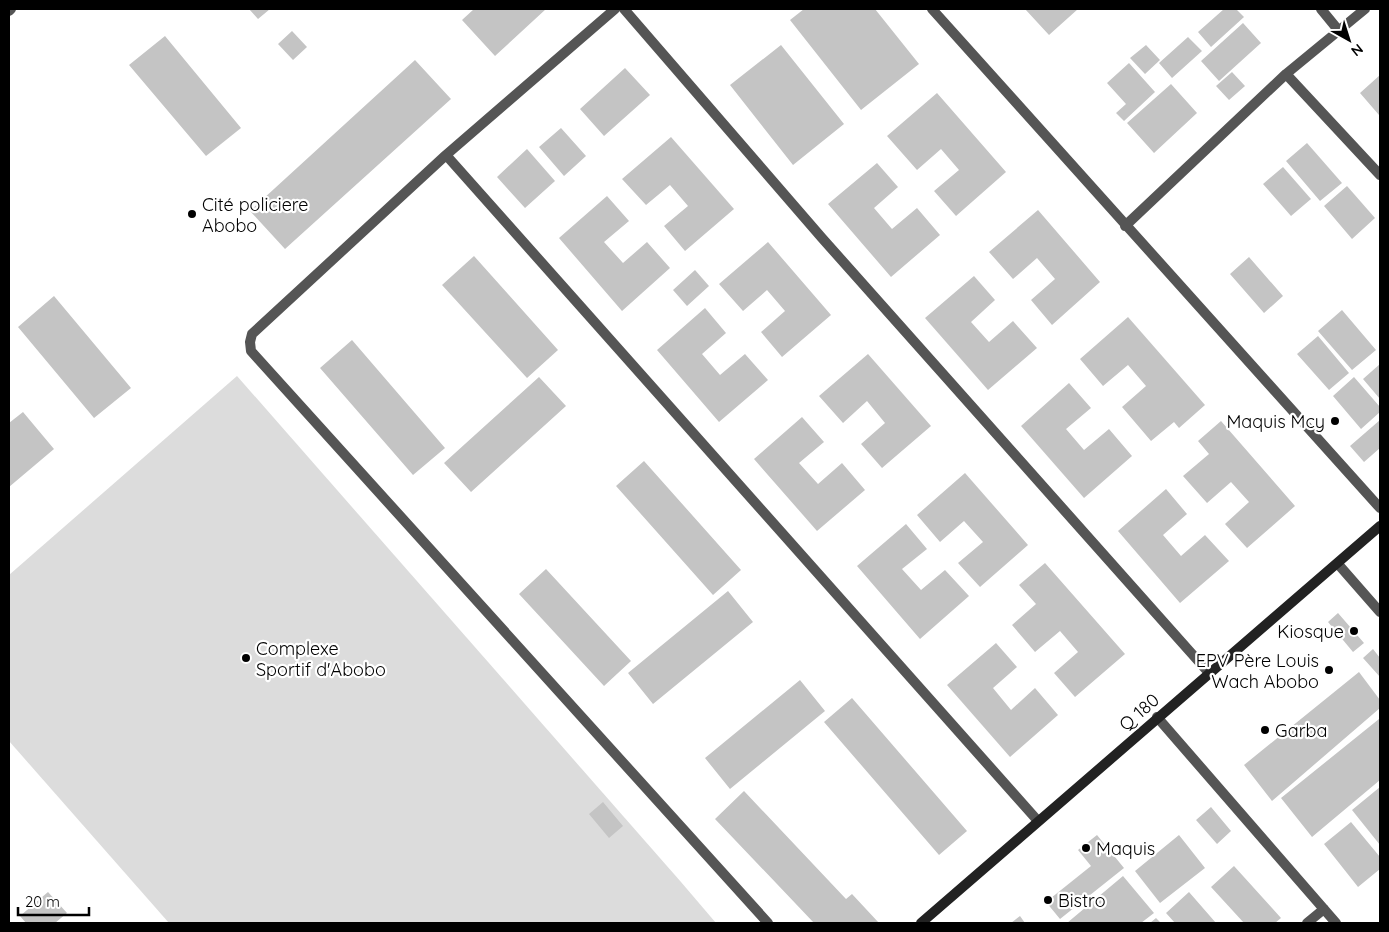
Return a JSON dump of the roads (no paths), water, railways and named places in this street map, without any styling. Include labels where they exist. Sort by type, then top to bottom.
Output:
[{"type":"street","points":[[615,9],[446,155],[252,334],[250,342],[252,351],[768,923]]},
{"type":"street","points":[[624,9],[822,238],[1209,673]]},
{"type":"street","points":[[932,9],[1380,508]]},
{"type":"street","points":[[1321,9],[1339,31]]},
{"type":"street","points":[[1125,226],[1286,74],[1365,9]]},
{"type":"street","points":[[1286,74],[1380,174]]},
{"type":"street","points":[[446,155],[1038,822]]},
{"type":"street","name":"Q 180","points":[[921,923],[1380,526]]},
{"type":"street","points":[[1338,564],[1380,612]]},
{"type":"street","points":[[1157,718],[1336,923]]},
{"type":"street","points":[[1307,923],[1324,909]]},
{"type":"place","name":"Cité policiere Abobo","points":[[192,214]]},
{"type":"place","name":"Maquis Mcy","points":[[1335,421]]},
{"type":"place","name":"Kiosque","points":[[1354,631]]},
{"type":"place","name":"Complexe Sportif d'Abobo","points":[[246,658]]},
{"type":"place","name":"EPV Père Louis Wach Abobo","points":[[1329,670]]},
{"type":"place","name":"Garba","points":[[1265,730]]},
{"type":"place","name":"Maquis","points":[[1086,848]]},
{"type":"place","name":"Bistro","points":[[1048,900]]}]
